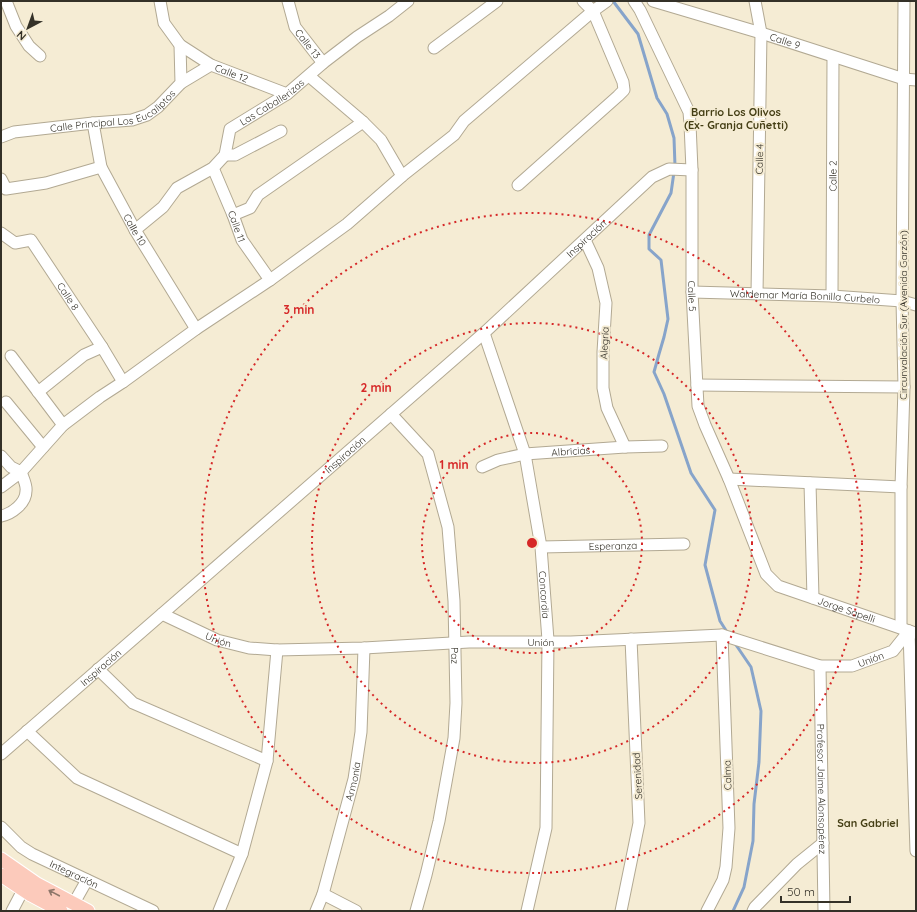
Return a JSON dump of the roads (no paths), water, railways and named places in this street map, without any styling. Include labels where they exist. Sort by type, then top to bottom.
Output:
[{"type":"main road","points":[[1,859],[37,884],[88,911]]},
{"type":"main road","points":[[1,875],[31,895],[61,911]]},
{"type":"street","points":[[6,1],[16,26],[29,46],[40,56]]},
{"type":"street","points":[[160,1],[164,23],[180,45]]},
{"type":"street","name":"Calle 13","points":[[288,1],[295,27],[323,63]]},
{"type":"street","name":"Las Caballerizas","points":[[135,230],[163,207],[177,188],[213,168],[225,154],[230,129],[287,94],[323,63],[408,1]]},
{"type":"street","points":[[434,48],[497,1]]},
{"type":"street","points":[[518,185],[624,90],[623,82],[593,11],[583,1]]},
{"type":"street","points":[[1,487],[21,472],[63,425],[196,329],[270,280],[347,224],[402,176],[454,135],[464,121],[606,1]]},
{"type":"street","name":"Calle 5","points":[[634,1],[640,10],[688,112],[690,124],[692,170],[692,292],[698,406],[729,479],[766,574],[778,586]]},
{"type":"street","name":"Calle 9","points":[[653,1],[761,33],[904,79],[916,80]]},
{"type":"street","name":"Calle 4","points":[[755,1],[761,33],[757,294]]},
{"type":"street","name":"Circunvalación Sur (Avenida Garzón)","points":[[904,1],[902,301],[904,387],[900,486],[909,631],[916,851]]},
{"type":"street","name":"Calle 12","points":[[180,45],[211,65],[287,94]]},
{"type":"street","name":"Calle Principal Los Eucaliptos","points":[[1,137],[14,132],[132,120],[147,115],[158,107],[181,83],[180,45]]},
{"type":"street","name":"Calle 2","points":[[832,296],[833,57]]},
{"type":"street","points":[[181,83],[211,65]]},
{"type":"street","points":[[309,76],[363,122],[381,140],[402,176]]},
{"type":"street","points":[[233,215],[250,208],[258,195],[363,122]]},
{"type":"street","name":"Calle 10","points":[[92,123],[101,167],[135,230],[196,329]]},
{"type":"street","points":[[225,154],[235,155],[282,131]]},
{"type":"street","points":[[1,179],[6,189],[46,183],[101,167]]},
{"type":"street","name":"Calle 11","points":[[213,168],[242,240],[270,280]]},
{"type":"street","name":"Inspiración","points":[[1,754],[484,333],[652,177],[669,169],[692,170]]},
{"type":"street","name":"Calle 8","points":[[1,233],[15,243],[31,240],[102,347],[123,382]]},
{"type":"street","name":"Alegría","points":[[585,240],[598,268],[606,303],[603,352],[603,388],[607,408],[625,447]]},
{"type":"street","name":"Waldemar María Bonilla Curbelo","points":[[692,292],[832,296],[902,301],[916,305]]},
{"type":"street","name":"Concordia","points":[[484,333],[525,454],[541,547],[548,642],[546,828],[527,911]]},
{"type":"street","points":[[38,392],[84,355],[102,347]]},
{"type":"street","points":[[11,356],[63,425]]},
{"type":"street","points":[[697,385],[904,387]]},
{"type":"street","points":[[6,402],[43,447]]},
{"type":"street","name":"Paz","points":[[391,414],[428,454],[448,526],[454,601],[456,703],[454,738],[439,821],[416,911]]},
{"type":"street","name":"Albricias","points":[[482,467],[498,460],[525,454],[662,446]]},
{"type":"street","points":[[1,456],[11,467],[21,472],[27,489],[25,498],[17,508],[4,516],[1,516]]},
{"type":"street","points":[[729,479],[900,486]]},
{"type":"street","points":[[810,483],[812,598]]},
{"type":"street","name":"Esperanza","points":[[541,547],[684,544]]},
{"type":"street","name":"Jorge Sapelli","points":[[778,586],[909,631]]},
{"type":"street","name":"Unión","points":[[162,614],[216,640],[249,648],[277,650],[364,648],[455,643],[571,642],[722,635],[820,666],[852,666],[893,651],[909,631]]},
{"type":"street","name":"Calma","points":[[707,911],[723,880],[726,867],[729,828],[722,635]]},
{"type":"street","name":"Serenidad","points":[[621,911],[640,823],[631,639]]},
{"type":"street","name":"Armonía","points":[[316,911],[323,894],[354,779],[361,732],[364,648]]},
{"type":"street","points":[[219,911],[242,854],[267,761],[277,650]]},
{"type":"street","name":"Profesor Jaime Alonsopérez","points":[[820,666],[824,911]]},
{"type":"street","points":[[98,669],[133,703],[267,761]]},
{"type":"street","points":[[27,731],[77,778],[242,854]]},
{"type":"street","name":"Integración","points":[[1,827],[22,847],[32,854],[153,911]]},
{"type":"street","points":[[753,911],[755,907],[797,864],[823,843]]},
{"type":"street","points":[[74,903],[87,880]]},
{"type":"street","points":[[12,911],[23,890]]},
{"type":"street","points":[[323,894],[356,911]]},
{"type":"waterway","points":[[613,1],[638,34],[657,98],[667,114],[674,138],[675,166]]},
{"type":"waterway","points":[[674,172],[671,193],[649,235],[649,249],[661,260],[668,319],[654,372],[664,394],[691,473],[715,510],[705,565],[720,621],[727,632]]},
{"type":"waterway","points":[[733,911],[744,887],[753,841],[754,804],[759,762],[761,711],[751,667],[734,642]]},
{"type":"district","name":"Barrio Los Olivos (Ex- Granja Cuñetti)","points":[[736,118]]},
{"type":"district","name":"San Gabriel","points":[[868,823]]}]
